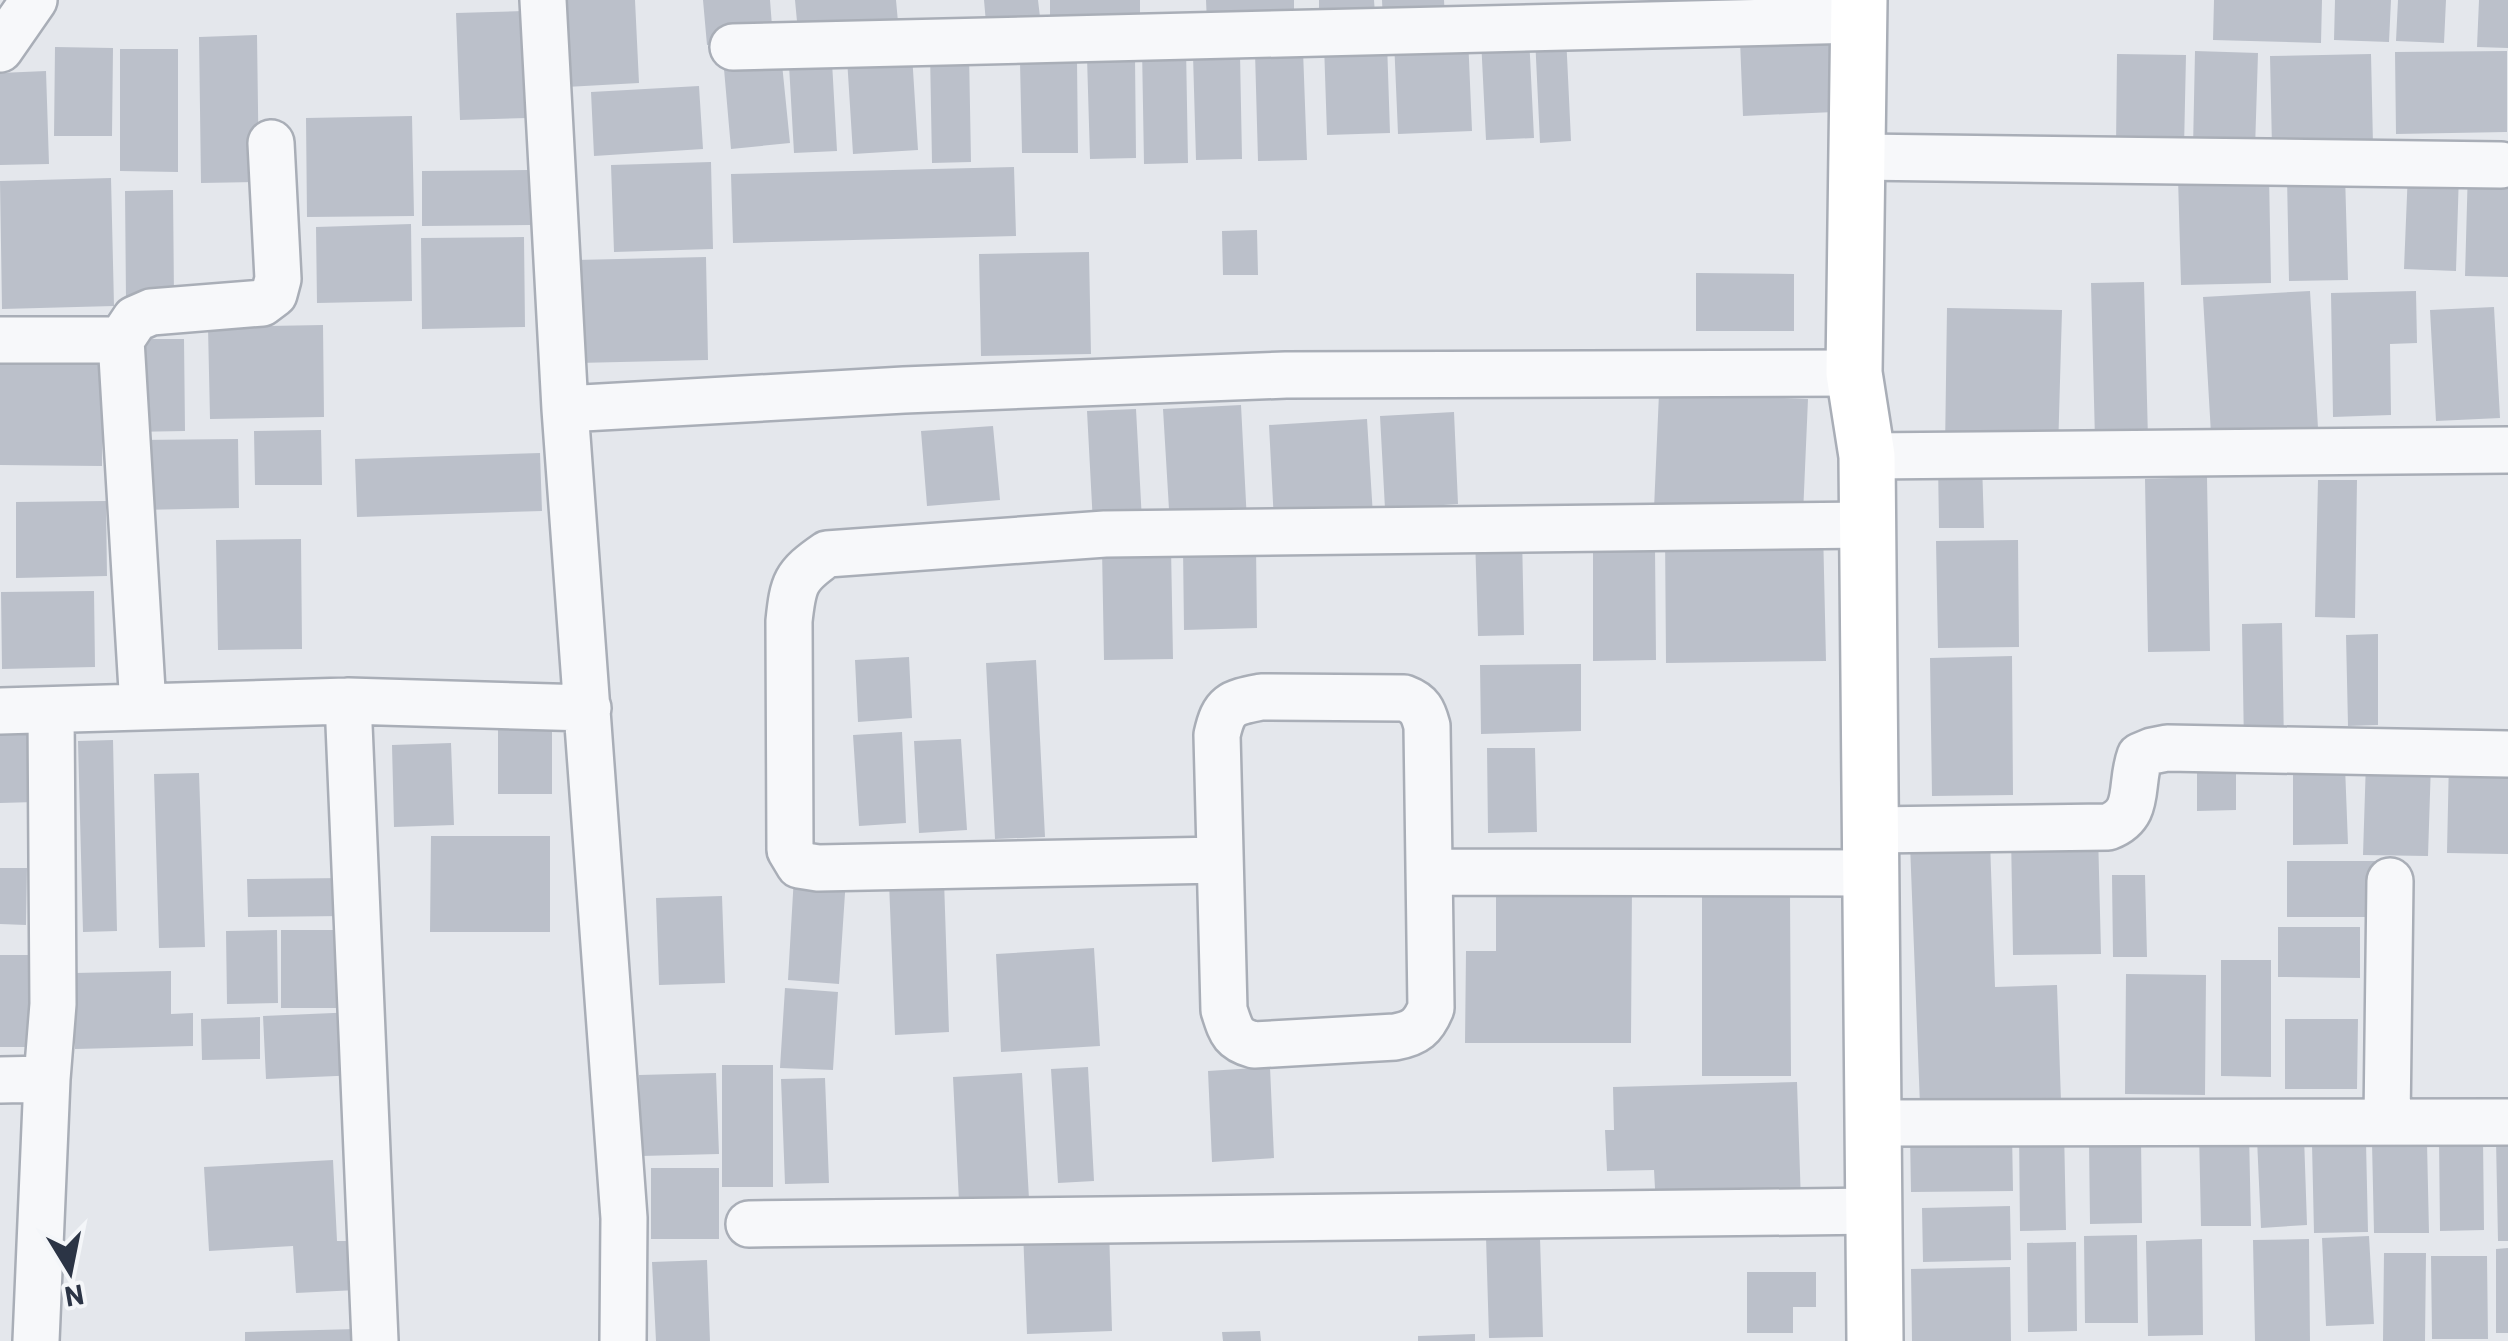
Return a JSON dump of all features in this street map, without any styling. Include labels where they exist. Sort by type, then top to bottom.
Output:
[{"type":"street","points":[[0,49],[34,0]]},
{"type":"street","points":[[543,0],[565,409],[624,1218],[623,1341]]},
{"type":"street","points":[[733,47],[1859,10],[1854,373],[1867,456],[1875,1341]]},
{"type":"street","points":[[144,708],[122,340],[135,319],[150,312],[262,303],[274,294],[278,279],[271,143]]},
{"type":"street","points":[[1859,157],[2501,164]]},
{"type":"street","points":[[0,340],[122,340]]},
{"type":"street","points":[[565,409],[904,390],[1286,375],[1854,373]]},
{"type":"street","points":[[1867,456],[2508,450]]},
{"type":"street","points":[[1220,860],[818,868],[800,864],[790,850],[789,621],[792,593],[804,570],[827,554],[1105,534],[1867,525]]},
{"type":"street","points":[[1261,697],[1404,698],[1416,702],[1427,726],[1429,872],[1431,1008],[1424,1025],[1412,1034],[1395,1037],[1254,1044],[1239,1041],[1224,1010],[1217,735],[1222,713],[1234,703],[1261,697]]},
{"type":"street","points":[[0,711],[348,701],[588,708]]},
{"type":"street","points":[[348,701],[375,1341]]},
{"type":"street","points":[[36,1341],[52,1004],[50,710]]},
{"type":"street","points":[[1429,872],[1870,851],[2108,827],[2121,822],[2131,810],[2140,756],[2167,748],[2508,754]]},
{"type":"street","points":[[2387,1122],[2390,881]]},
{"type":"street","points":[[0,1080],[46,1079]]},
{"type":"street","points":[[1871,1123],[2508,1122]]},
{"type":"street","points":[[748,1224],[1876,1212]]},
{"type":"building","points":[[562,0],[635,0],[639,83],[566,87]]},
{"type":"building","points":[[703,0],[770,0],[773,39],[707,45]]},
{"type":"building","points":[[795,0],[896,0],[898,22],[798,32]]},
{"type":"building","points":[[984,0],[1038,0],[1040,17],[986,23]]},
{"type":"building","points":[[1050,0],[1140,0],[1140,17],[1050,21]]},
{"type":"building","points":[[1206,0],[1294,0],[1294,19],[1207,24]]},
{"type":"building","points":[[1319,0],[1374,0],[1375,14],[1319,17]]},
{"type":"building","points":[[1382,0],[1444,0],[1445,19],[1383,22]]},
{"type":"building","points":[[2214,0],[2322,0],[2321,43],[2213,40]]},
{"type":"building","points":[[2335,0],[2391,0],[2389,42],[2334,40]]},
{"type":"building","points":[[2398,0],[2446,0],[2444,43],[2396,41]]},
{"type":"building","points":[[2479,0],[2508,0],[2508,48],[2477,47]]},
{"type":"building","points":[[524,11],[527,118],[460,120],[456,13]]},
{"type":"building","points":[[257,35],[259,182],[201,183],[199,37]]},
{"type":"building","points":[[1566,35],[1571,141],[1540,143],[1535,37]]},
{"type":"building","points":[[1831,35],[1834,112],[1743,116],[1740,40]]},
{"type":"building","points":[[1468,36],[1472,131],[1398,134],[1394,40]]},
{"type":"building","points":[[1529,36],[1534,138],[1486,140],[1481,39]]},
{"type":"building","points":[[1387,42],[1390,133],[1327,135],[1324,44]]},
{"type":"building","points":[[55,47],[113,48],[112,136],[54,136]]},
{"type":"building","points":[[1186,47],[1188,163],[1144,164],[1142,48]]},
{"type":"building","points":[[120,49],[178,49],[178,172],[120,171]]},
{"type":"building","points":[[1303,50],[1307,160],[1258,161],[1255,52]]},
{"type":"building","points":[[2195,51],[2258,53],[2255,149],[2193,148]]},
{"type":"building","points":[[2507,51],[2507,132],[2396,134],[2395,52]]},
{"type":"building","points":[[930,52],[969,52],[971,162],[932,163]]},
{"type":"building","points":[[912,54],[918,150],[853,154],[847,58]]},
{"type":"building","points":[[1240,54],[1242,159],[1196,160],[1193,55]]},
{"type":"building","points":[[2117,54],[2186,55],[2184,148],[2116,147]]},
{"type":"building","points":[[2371,54],[2373,145],[2272,147],[2270,56]]},
{"type":"building","points":[[1135,56],[1136,158],[1090,159],[1087,57]]},
{"type":"building","points":[[1077,60],[1078,153],[1022,153],[1020,62]]},
{"type":"building","points":[[832,62],[837,151],[794,153],[789,65]]},
{"type":"building","points":[[782,64],[790,143],[731,149],[724,69]]},
{"type":"building","points":[[46,71],[49,164],[0,165],[0,73]]},
{"type":"building","points":[[699,86],[703,149],[594,156],[591,92]]},
{"type":"building","points":[[412,116],[414,216],[307,217],[306,118]]},
{"type":"building","points":[[711,162],[713,249],[614,252],[611,165]]},
{"type":"building","points":[[1014,167],[1016,236],[733,243],[731,174]]},
{"type":"building","points":[[2468,168],[2508,168],[2508,277],[2465,276]]},
{"type":"building","points":[[529,170],[530,225],[422,226],[422,171]]},
{"type":"building","points":[[2408,171],[2459,173],[2456,271],[2404,269]]},
{"type":"building","points":[[2269,174],[2271,283],[2181,285],[2178,177]]},
{"type":"building","points":[[2345,174],[2348,280],[2289,281],[2287,177]]},
{"type":"building","points":[[111,178],[114,306],[2,309],[0,181]]},
{"type":"building","points":[[173,190],[174,298],[126,299],[125,191]]},
{"type":"building","points":[[411,224],[412,301],[317,303],[316,227]]},
{"type":"building","points":[[1257,230],[1258,275],[1223,275],[1222,231]]},
{"type":"building","points":[[524,237],[525,327],[422,329],[421,238]]},
{"type":"building","points":[[1089,252],[1091,354],[981,356],[979,254]]},
{"type":"building","points":[[706,257],[708,360],[577,363],[575,260]]},
{"type":"building","points":[[1696,273],[1794,274],[1794,331],[1696,331]]},
{"type":"building","points":[[2144,282],[2148,439],[2095,440],[2091,283]]},
{"type":"building","points":[[2310,291],[2318,428],[2211,434],[2203,297]]},
{"type":"building","points":[[2416,291],[2417,343],[2390,344],[2391,415],[2333,417],[2331,293]]},
{"type":"building","points":[[2494,307],[2500,418],[2436,421],[2430,310]]},
{"type":"building","points":[[1947,308],[2062,310],[2058,452],[1945,450]]},
{"type":"building","points":[[323,325],[324,417],[210,419],[208,327]]},
{"type":"building","points":[[128,339],[184,339],[185,431],[129,432]]},
{"type":"building","points":[[0,357],[103,358],[102,466],[0,465]]},
{"type":"building","points":[[1659,393],[1808,399],[1803,515],[1654,509]]},
{"type":"building","points":[[1241,405],[1247,522],[1170,526],[1163,409]]},
{"type":"building","points":[[1136,409],[1142,521],[1093,524],[1087,411]]},
{"type":"building","points":[[1454,412],[1458,504],[1385,509],[1380,416]]},
{"type":"building","points":[[1367,419],[1373,516],[1274,522],[1269,425]]},
{"type":"building","points":[[993,426],[1000,500],[927,506],[921,431]]},
{"type":"building","points":[[321,430],[322,485],[255,485],[254,431]]},
{"type":"building","points":[[238,439],[239,508],[138,510],[137,440]]},
{"type":"building","points":[[540,453],[542,511],[357,517],[355,459]]},
{"type":"building","points":[[1982,462],[1984,528],[1939,528],[1938,463]]},
{"type":"building","points":[[2207,477],[2210,651],[2148,652],[2145,479]]},
{"type":"building","points":[[2318,480],[2357,480],[2355,618],[2315,617]]},
{"type":"building","points":[[106,501],[107,576],[16,578],[16,502]]},
{"type":"building","points":[[1823,528],[1826,661],[1666,663],[1665,531]]},
{"type":"building","points":[[1522,534],[1524,635],[1478,636],[1475,536]]},
{"type":"building","points":[[301,539],[302,649],[218,650],[216,540]]},
{"type":"building","points":[[2018,540],[2019,647],[1938,648],[1936,541]]},
{"type":"building","points":[[1256,546],[1257,628],[1184,630],[1183,548]]},
{"type":"building","points":[[1171,547],[1173,659],[1104,660],[1102,549]]},
{"type":"building","points":[[1655,547],[1656,660],[1593,661],[1593,550]]},
{"type":"building","points":[[94,591],[95,667],[2,669],[1,592]]},
{"type":"building","points":[[2282,623],[2284,747],[2244,747],[2242,624]]},
{"type":"building","points":[[2378,634],[2378,725],[2348,726],[2346,635]]},
{"type":"building","points":[[2012,656],[2013,795],[1932,796],[1930,658]]},
{"type":"building","points":[[909,657],[912,718],[858,722],[855,660]]},
{"type":"building","points":[[1036,660],[1045,837],[995,839],[986,663]]},
{"type":"building","points":[[1581,664],[1581,731],[1481,734],[1480,665]]},
{"type":"building","points":[[498,728],[552,728],[552,794],[498,794]]},
{"type":"building","points":[[33,731],[35,802],[0,803],[0,732]]},
{"type":"building","points":[[902,732],[906,823],[859,826],[853,735]]},
{"type":"building","points":[[961,739],[967,830],[919,833],[914,741]]},
{"type":"building","points":[[113,740],[117,931],[83,932],[78,741]]},
{"type":"building","points":[[451,743],[454,825],[394,827],[392,745]]},
{"type":"building","points":[[1487,748],[1535,748],[1537,832],[1488,833]]},
{"type":"building","points":[[2236,755],[2236,810],[2197,811],[2197,756]]},
{"type":"building","points":[[2449,758],[2508,759],[2508,854],[2447,853]]},
{"type":"building","points":[[2366,761],[2431,763],[2428,856],[2363,855]]},
{"type":"building","points":[[2345,766],[2348,844],[2293,845],[2293,767]]},
{"type":"building","points":[[199,773],[205,947],[159,948],[154,774]]},
{"type":"building","points":[[2098,832],[2101,954],[2013,955],[2011,834]]},
{"type":"building","points":[[431,836],[550,836],[550,932],[430,932]]},
{"type":"building","points":[[1990,841],[1995,987],[2057,985],[2061,1101],[1920,1106],[1910,844]]},
{"type":"building","points":[[2287,861],[2378,861],[2377,917],[2287,917]]},
{"type":"building","points":[[0,868],[27,868],[26,925],[0,924]]},
{"type":"building","points":[[2112,875],[2145,875],[2147,957],[2113,957]]},
{"type":"building","points":[[794,876],[846,878],[839,984],[788,980]]},
{"type":"building","points":[[344,878],[344,916],[248,917],[247,879]]},
{"type":"building","points":[[944,880],[949,1032],[895,1035],[889,882]]},
{"type":"building","points":[[1496,882],[1632,883],[1631,1043],[1465,1043],[1466,951],[1496,951]]},
{"type":"building","points":[[1790,892],[1791,1076],[1702,1076],[1702,893]]},
{"type":"building","points":[[722,896],[725,983],[659,985],[656,898]]},
{"type":"building","points":[[2278,927],[2360,927],[2360,978],[2278,977]]},
{"type":"building","points":[[277,930],[278,1003],[227,1004],[226,931]]},
{"type":"building","points":[[281,930],[351,930],[352,1008],[281,1008]]},
{"type":"building","points":[[1094,948],[1100,1046],[1001,1052],[996,954]]},
{"type":"building","points":[[0,955],[30,955],[29,1047],[0,1047]]},
{"type":"building","points":[[2221,960],[2271,960],[2271,1077],[2221,1076]]},
{"type":"building","points":[[171,971],[171,1014],[193,1013],[193,1046],[75,1049],[74,973]]},
{"type":"building","points":[[2126,974],[2206,975],[2205,1095],[2125,1094]]},
{"type":"building","points":[[785,988],[838,992],[833,1070],[780,1068]]},
{"type":"building","points":[[357,1012],[360,1075],[266,1079],[263,1016]]},
{"type":"building","points":[[260,1017],[260,1059],[202,1060],[201,1019]]},
{"type":"building","points":[[2285,1019],[2358,1019],[2357,1089],[2285,1089]]},
{"type":"building","points":[[722,1065],[773,1065],[773,1187],[722,1187]]},
{"type":"building","points":[[1088,1067],[1094,1181],[1058,1183],[1051,1069]]},
{"type":"building","points":[[1270,1067],[1274,1158],[1212,1162],[1208,1071]]},
{"type":"building","points":[[716,1073],[719,1154],[641,1156],[639,1075]]},
{"type":"building","points":[[1022,1073],[1029,1199],[959,1202],[953,1077]]},
{"type":"building","points":[[825,1078],[829,1183],[785,1184],[781,1079]]},
{"type":"building","points":[[1797,1082],[1801,1203],[1656,1207],[1654,1170],[1607,1171],[1605,1130],[1614,1130],[1613,1087]]},
{"type":"building","points":[[2064,1127],[2066,1230],[2020,1231],[2019,1128]]},
{"type":"building","points":[[2012,1131],[2013,1191],[1911,1192],[1910,1133]]},
{"type":"building","points":[[2199,1132],[2249,1132],[2251,1226],[2201,1226]]},
{"type":"building","points":[[2304,1136],[2307,1225],[2261,1228],[2257,1139]]},
{"type":"building","points":[[2483,1137],[2484,1230],[2440,1231],[2439,1138]]},
{"type":"building","points":[[2141,1138],[2142,1223],[2090,1224],[2089,1139]]},
{"type":"building","points":[[2508,1139],[2508,1241],[2498,1241],[2496,1140]]},
{"type":"building","points":[[2366,1142],[2368,1232],[2314,1233],[2312,1144]]},
{"type":"building","points":[[2427,1142],[2429,1233],[2374,1233],[2372,1143]]},
{"type":"building","points":[[333,1160],[337,1241],[354,1241],[357,1290],[296,1293],[293,1246],[209,1251],[204,1167]]},
{"type":"building","points":[[651,1168],[719,1168],[719,1239],[651,1239]]},
{"type":"building","points":[[2010,1206],[2011,1260],[1923,1262],[1922,1208]]},
{"type":"building","points":[[1109,1227],[1112,1331],[1027,1334],[1023,1230]]},
{"type":"building","points":[[2137,1235],[2138,1323],[2085,1323],[2084,1236]]},
{"type":"building","points":[[2369,1236],[2374,1324],[2326,1326],[2322,1238]]},
{"type":"building","points":[[1486,1237],[1540,1238],[1543,1337],[1489,1338]]},
{"type":"building","points":[[2202,1239],[2203,1335],[2148,1336],[2146,1241]]},
{"type":"building","points":[[2309,1239],[2310,1341],[2255,1341],[2253,1240]]},
{"type":"building","points":[[2076,1242],[2077,1331],[2028,1332],[2027,1243]]},
{"type":"building","points":[[2508,1248],[2508,1333],[2496,1333],[2496,1249]]},
{"type":"building","points":[[2384,1253],[2426,1253],[2425,1341],[2383,1341]]},
{"type":"building","points":[[2431,1256],[2487,1256],[2488,1339],[2432,1339]]},
{"type":"building","points":[[707,1260],[710,1341],[656,1341],[652,1262]]},
{"type":"building","points":[[2010,1267],[2011,1341],[1912,1341],[1911,1269]]},
{"type":"building","points":[[1747,1272],[1816,1272],[1816,1307],[1793,1307],[1793,1333],[1747,1333]]},
{"type":"building","points":[[356,1329],[356,1341],[245,1341],[245,1332]]},
{"type":"building","points":[[1260,1331],[1261,1341],[1223,1341],[1222,1332]]},
{"type":"building","points":[[1475,1334],[1475,1341],[1418,1341],[1418,1336]]}]
